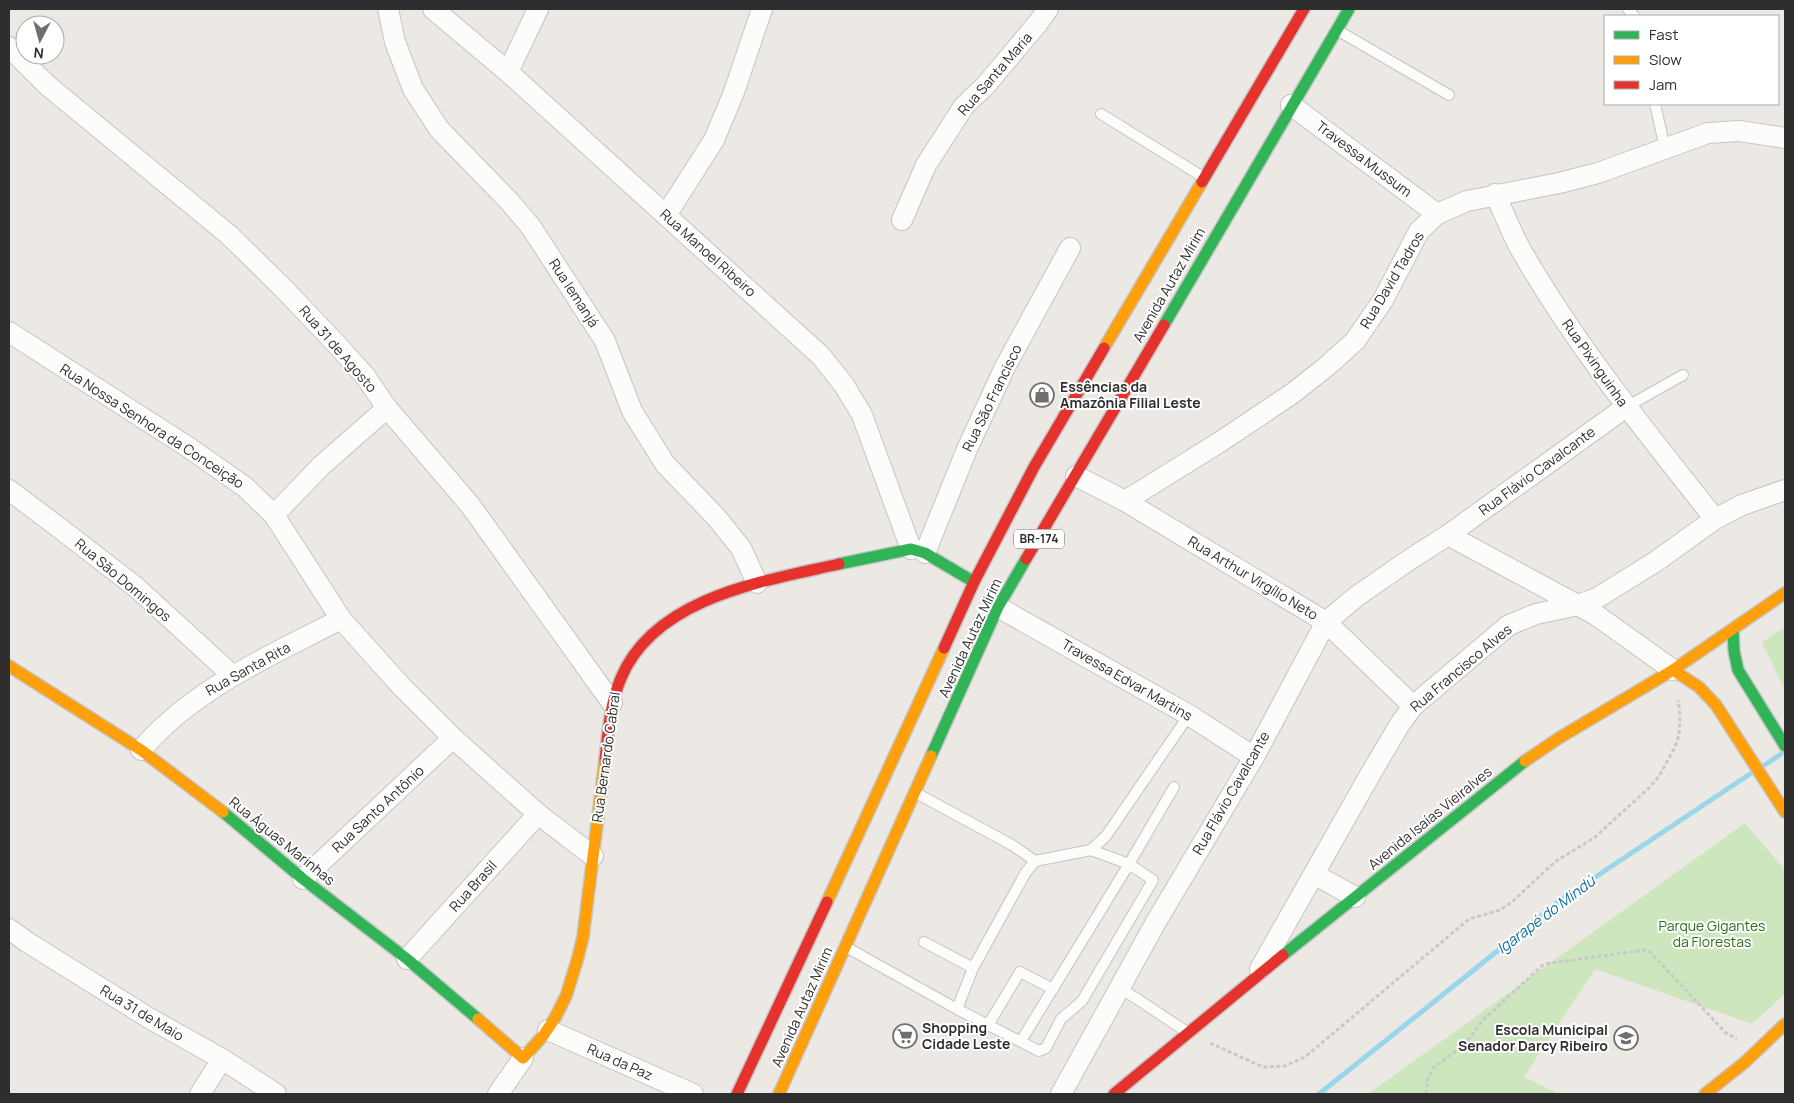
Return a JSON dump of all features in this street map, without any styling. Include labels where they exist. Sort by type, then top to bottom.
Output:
[{"type":"main road","name":"Avenida Autaz Mirim","points":[[737,1094],[847,861],[974,582],[1034,467],[1304,9]]},
{"type":"main road","name":"Avenida Autaz Mirim","points":[[779,1094],[998,607],[1349,9]]},
{"type":"main road","name":"Rua Bernardo Cabral","points":[[523,1058],[548,1030],[564,1002],[574,973],[583,937],[612,703],[618,682],[627,664],[640,646],[662,626],[687,610],[715,597],[757,583],[918,551]]},
{"type":"main road","points":[[918,551],[974,582]]},
{"type":"main road","name":"Avenida Isaías Vieiralves","points":[[1114,1094],[1526,760],[1559,738],[1674,670],[1785,593]]},
{"type":"main road","points":[[1734,630],[1734,651],[1738,670],[1785,746]]},
{"type":"main road","name":"Rua Águas Marinhas","points":[[9,666],[141,750],[222,811],[303,879],[407,959],[523,1058]]},
{"type":"main road","points":[[1674,670],[1699,687],[1716,705],[1785,812]]},
{"type":"main road","points":[[1705,1094],[1744,1063],[1785,1024]]},
{"type":"street","name":"Rua Iemanjá","points":[[388,9],[396,42],[414,89],[439,129],[509,201],[531,227],[605,341],[632,411],[660,457],[741,548],[757,583]]},
{"type":"street","name":"Rua Manoel Ribeiro","points":[[433,9],[508,72],[821,356],[844,385],[862,415],[918,551]]},
{"type":"street","points":[[508,72],[538,9]]},
{"type":"street","points":[[666,215],[714,140],[734,92],[762,9]]},
{"type":"street","name":"Rua Santa Maria","points":[[902,220],[926,165],[964,106],[985,86],[1048,9]]},
{"type":"street","name":"Rua 31 de Agosto","points":[[9,47],[47,85],[229,235],[339,347],[365,376],[387,408],[470,505],[612,703]]},
{"type":"street","name":"Travessa Mussum","points":[[1291,105],[1437,214]]},
{"type":"street","name":"Rua David Tadros","points":[[1125,501],[1220,442],[1293,393],[1355,341],[1383,300],[1419,231],[1437,214],[1467,201],[1559,183],[1598,173],[1708,133],[1739,132],[1785,138]]},
{"type":"street","name":"Rua Pixinguinha","points":[[1495,194],[1520,247],[1551,300],[1626,407],[1715,519]]},
{"type":"street","name":"Rua São Francisco","points":[[918,551],[1005,367],[1070,248]]},
{"type":"street","name":"Rua Nossa Senhora da Conceição","points":[[9,332],[188,447],[245,487],[274,515],[341,619],[402,687],[452,738],[538,814],[592,856]]},
{"type":"street","name":"Rua Flávio Cavalcante","points":[[1061,1094],[1119,987],[1254,757],[1326,622],[1356,596],[1448,535],[1626,407]]},
{"type":"street","points":[[274,515],[321,466],[387,408]]},
{"type":"street","name":"Rua Arthur Virgílio Neto","points":[[1076,476],[1125,501],[1326,622],[1413,706]]},
{"type":"street","name":"Rua São Domingos","points":[[9,490],[137,588],[232,675]]},
{"type":"street","name":"Rua Francisco Alves","points":[[1256,977],[1400,724],[1413,706],[1509,625],[1536,614],[1578,605],[1597,598],[1655,562],[1715,519],[1742,504],[1785,490]]},
{"type":"street","points":[[1448,535],[1596,615],[1674,670]]},
{"type":"street","name":"Travessa Edvar Martins","points":[[998,607],[1189,715],[1254,757]]},
{"type":"street","name":"Rua Santa Rita","points":[[141,750],[156,732],[174,717],[199,697],[232,675],[341,619]]},
{"type":"street","name":"Rua Santo Antônio","points":[[303,879],[452,738]]},
{"type":"street","name":"Rua Brasil","points":[[407,959],[538,814]]},
{"type":"street","points":[[1314,874],[1355,897]]},
{"type":"street","name":"Rua 31 de Maio","points":[[9,928],[27,942],[149,1018],[222,1059],[276,1094]]},
{"type":"street","name":"Rua da Paz","points":[[548,1030],[692,1094]]},
{"type":"street","name":"Rua Bernardo Cabral","points":[[498,1094],[523,1058]]},
{"type":"street","points":[[200,1094],[222,1059]]},
{"type":"lane","points":[[1337,29],[1449,95]]},
{"type":"lane","points":[[1655,105],[1664,148]]},
{"type":"lane","points":[[1101,114],[1204,178]]},
{"type":"lane","points":[[1626,407],[1683,375]]},
{"type":"lane","points":[[1091,850],[1106,836],[1189,715]]},
{"type":"lane","points":[[1021,1041],[1174,787]]},
{"type":"lane","points":[[916,793],[1012,845],[1034,861]]},
{"type":"lane","points":[[845,947],[957,1009],[1039,1051],[1046,1048],[1061,1019],[1082,1001],[1152,880],[1129,864],[1091,850],[1034,861],[1026,872],[973,968],[957,1009]]},
{"type":"lane","points":[[924,942],[973,968]]},
{"type":"lane","points":[[988,1025],[1020,972],[1052,989]]},
{"type":"lane","points":[[1119,987],[1189,1033]]},
{"type":"path","points":[[1189,1033],[1264,1066],[1285,1066],[1305,1057],[1469,919],[1500,910],[1512,902],[1556,861],[1594,838],[1639,798],[1659,776],[1674,749],[1679,735],[1680,714],[1674,670]]},
{"type":"path","points":[[1426,1094],[1428,1078],[1434,1067],[1465,1044],[1484,1020],[1544,964],[1644,950],[1649,951],[1726,1033],[1740,1040]]},
{"type":"green space","points":[[1785,627],[1785,690],[1762,642]]},
{"type":"green space","name":"Parque Gigantes da Florestas","points":[[1745,823],[1785,870],[1785,994],[1752,1024],[1595,969],[1524,1077],[1559,1094],[1368,1094]]},
{"type":"waterway","name":"Igarapé do Mindú","points":[[1763,766],[1781,754]]},
{"type":"waterway","name":"Igarapé do Mindú","points":[[1319,1094],[1561,900],[1750,774]]},
{"type":"traffic: fast","points":[[1164,325],[1349,9]]},
{"type":"traffic: fast","points":[[839,564],[911,549],[925,553],[974,582]]},
{"type":"traffic: fast","points":[[931,756],[998,607],[1026,559]]},
{"type":"traffic: fast","points":[[1733,630],[1734,651],[1738,670],[1785,746]]},
{"type":"traffic: fast","points":[[1283,955],[1525,761]]},
{"type":"traffic: fast","points":[[223,812],[303,879],[407,959],[478,1019]]},
{"type":"traffic: slow","points":[[1104,348],[1202,182]]},
{"type":"traffic: slow","points":[[1525,761],[1559,738],[1673,670],[1785,593]]},
{"type":"traffic: slow","points":[[827,902],[944,648]]},
{"type":"traffic: slow","points":[[9,666],[141,750],[223,812]]},
{"type":"traffic: slow","points":[[1673,670],[1699,687],[1716,705],[1785,812]]},
{"type":"traffic: slow","points":[[779,1094],[931,756]]},
{"type":"traffic: slow","points":[[478,1019],[523,1058],[543,1036],[566,996],[583,937],[605,760]]},
{"type":"traffic: slow","points":[[1705,1094],[1744,1063],[1785,1024]]},
{"type":"traffic: jam","points":[[1202,182],[1304,9]]},
{"type":"traffic: jam","points":[[1026,559],[1164,325]]},
{"type":"traffic: jam","points":[[944,648],[974,582],[1034,467],[1104,348]]},
{"type":"traffic: jam","points":[[605,760],[612,708],[621,678],[637,651],[659,628],[685,611],[715,597],[746,586],[839,564]]},
{"type":"traffic: jam","points":[[737,1094],[827,902]]},
{"type":"traffic: jam","points":[[1114,1094],[1283,955]]},
{"type":"place","name":"Essências da Amazônia Filial Leste","points":[[1042,395]]},
{"type":"place","name":"Shopping Cidade Leste","points":[[905,1036]]},
{"type":"place","name":"Escola Municipal Senador Darcy Ribeiro","points":[[1626,1038]]}]
